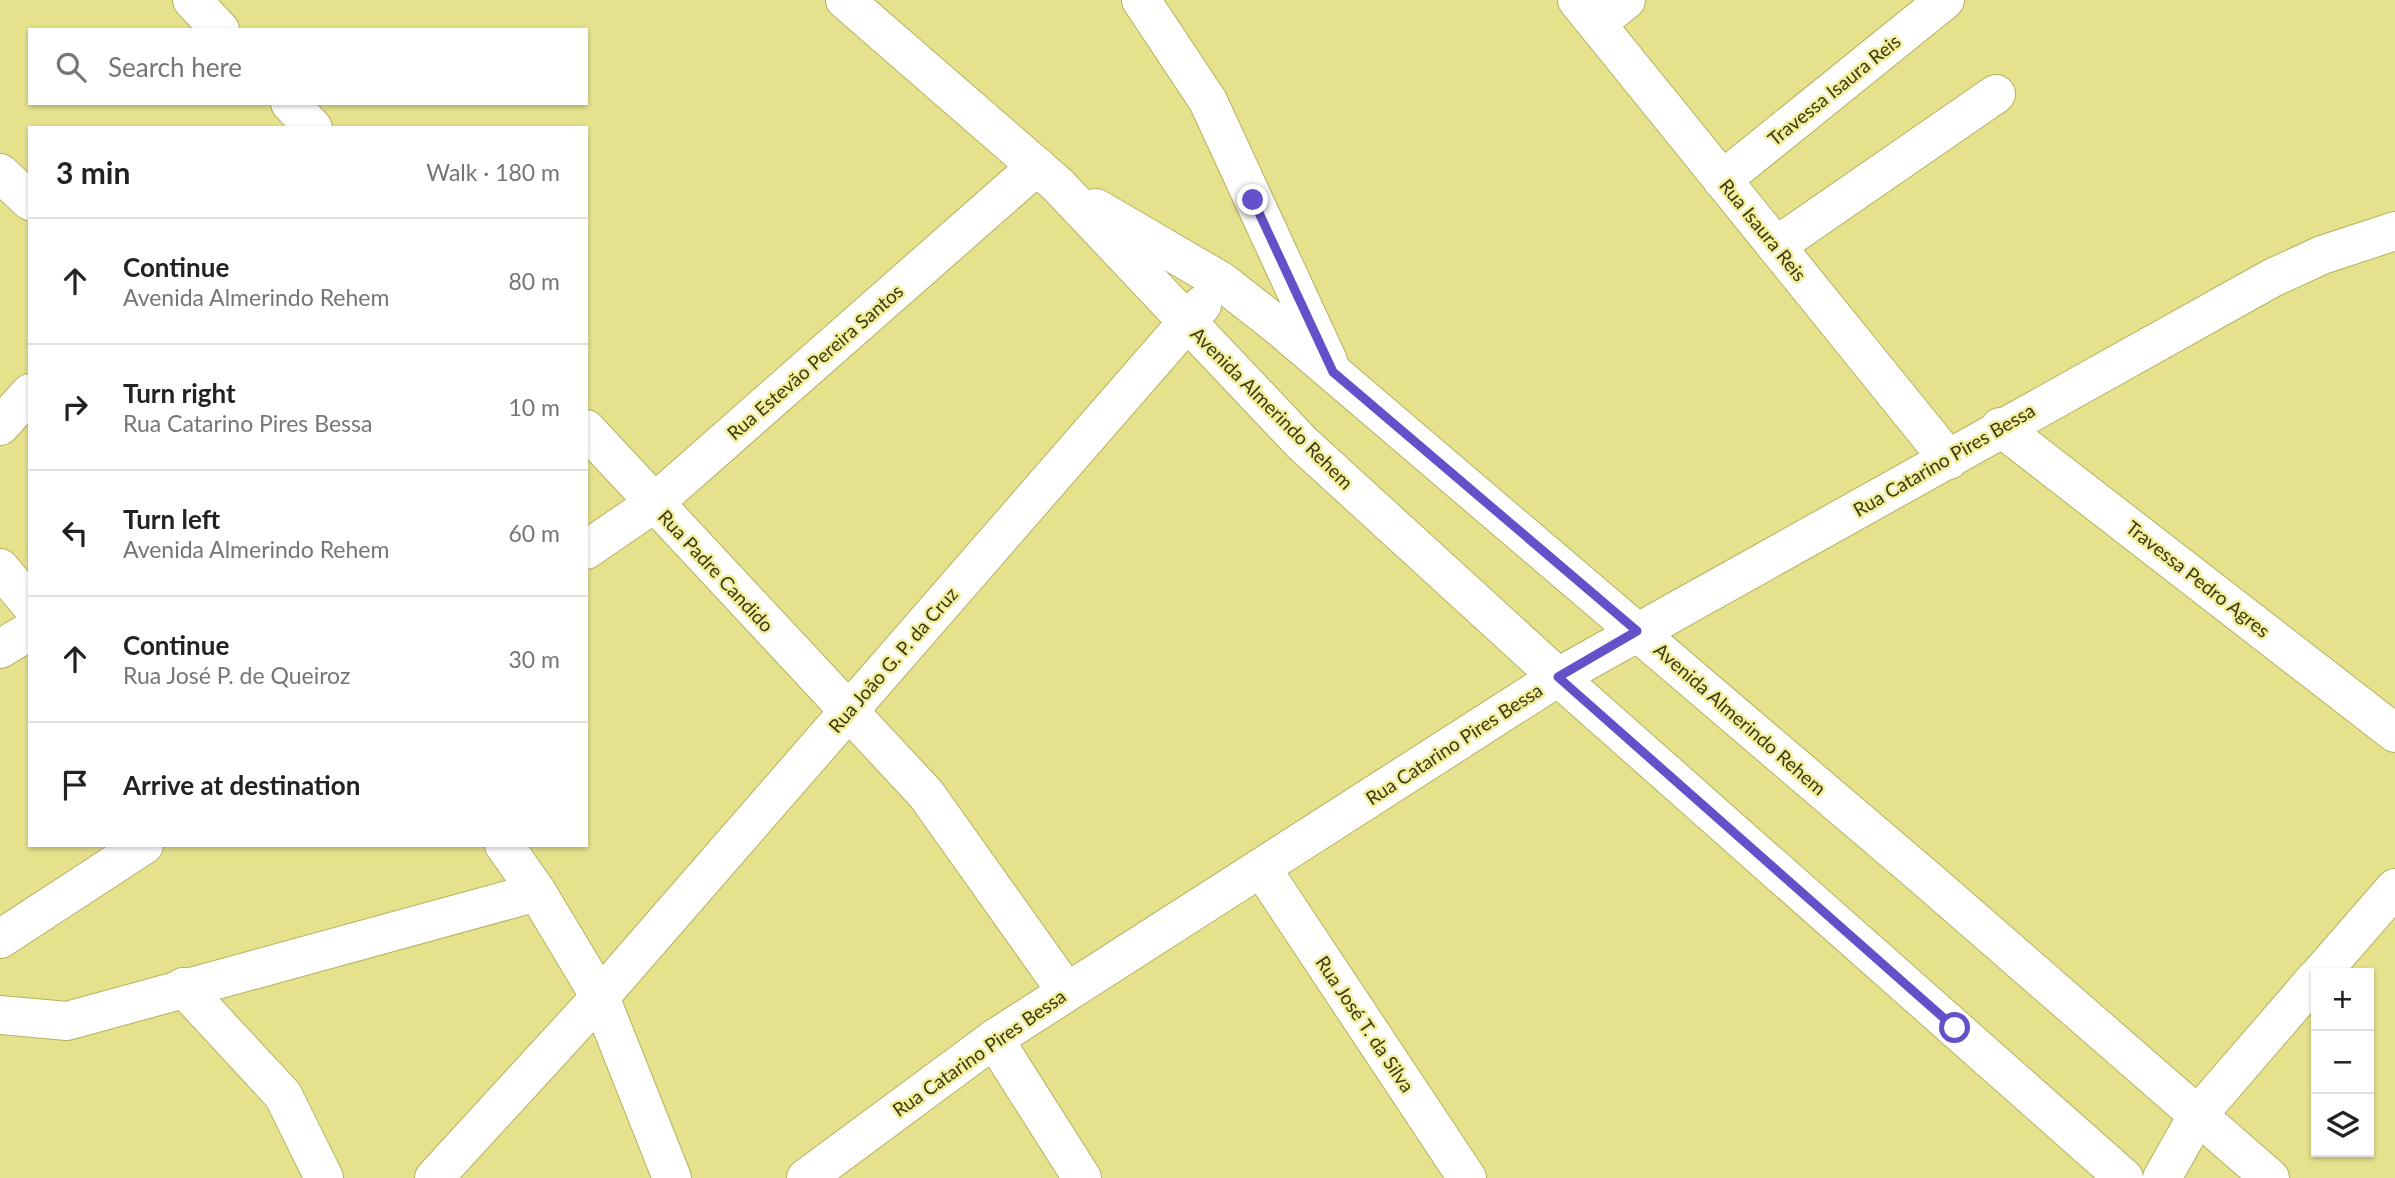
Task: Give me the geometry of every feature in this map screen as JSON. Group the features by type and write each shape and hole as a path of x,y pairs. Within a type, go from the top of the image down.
{"street":[{"path":"192,0 218,28"},
{"name":"Avenida Almerindo Rehem","path":"845,0 1048,176 1302,443 1558,677 2123,1178"},
{"path":"1141,0 1204,94 1333,372"},
{"path":"1587,12 1626,0"},
{"name":"Travessa Isaura Reis","path":"1722,180 1945,0"},
{"name":"Rua Isaura Reis","path":"1587,12 1949,460"},
{"path":"1776,246 1996,94"},
{"path":"0,173 28,199"},
{"name":"Avenida Almerindo Rehem","path":"1048,176 1221,281 1333,372 2270,1178"},
{"name":"Rua Estevão Pereira Santos","path":"588,549 653,504 1048,176"},
{"name":"Rua Catarino Pires Bessa","path":"806,1178 994,1039 1066,991 1262,869 1558,677 1949,460 2000,427 2272,278 2322,255 2387,241"},
{"name":"Rua João G. P. da Cruz","path":"434,1178 600,997 1187,324 1221,281"},
{"path":"0,426 28,395"},
{"name":"Travessa Pedro Agres","path":"2000,427 2395,733"},
{"name":"Rua Padre Candido","path":"588,431 939,809 1066,991"},
{"path":"0,568 28,602"},
{"path":"0,649 28,632"},
{"path":"0,939 141,847"},
{"path":"505,847 537,892 600,997 672,1178"},
{"name":"Rua José T. da Silva","path":"1262,869 1467,1178"},
{"path":"2325,968 2395,888"},
{"path":"0,1015 66,1021 537,892"},
{"path":"2162,1178 2197,1116 2311,984"},
{"path":"183,987 283,1095 324,1178"},
{"path":"994,1039 1082,1178"}],"route":[{"path":"1253,200 1333,372 1637,631 1558,677 1955,1028"}]}
